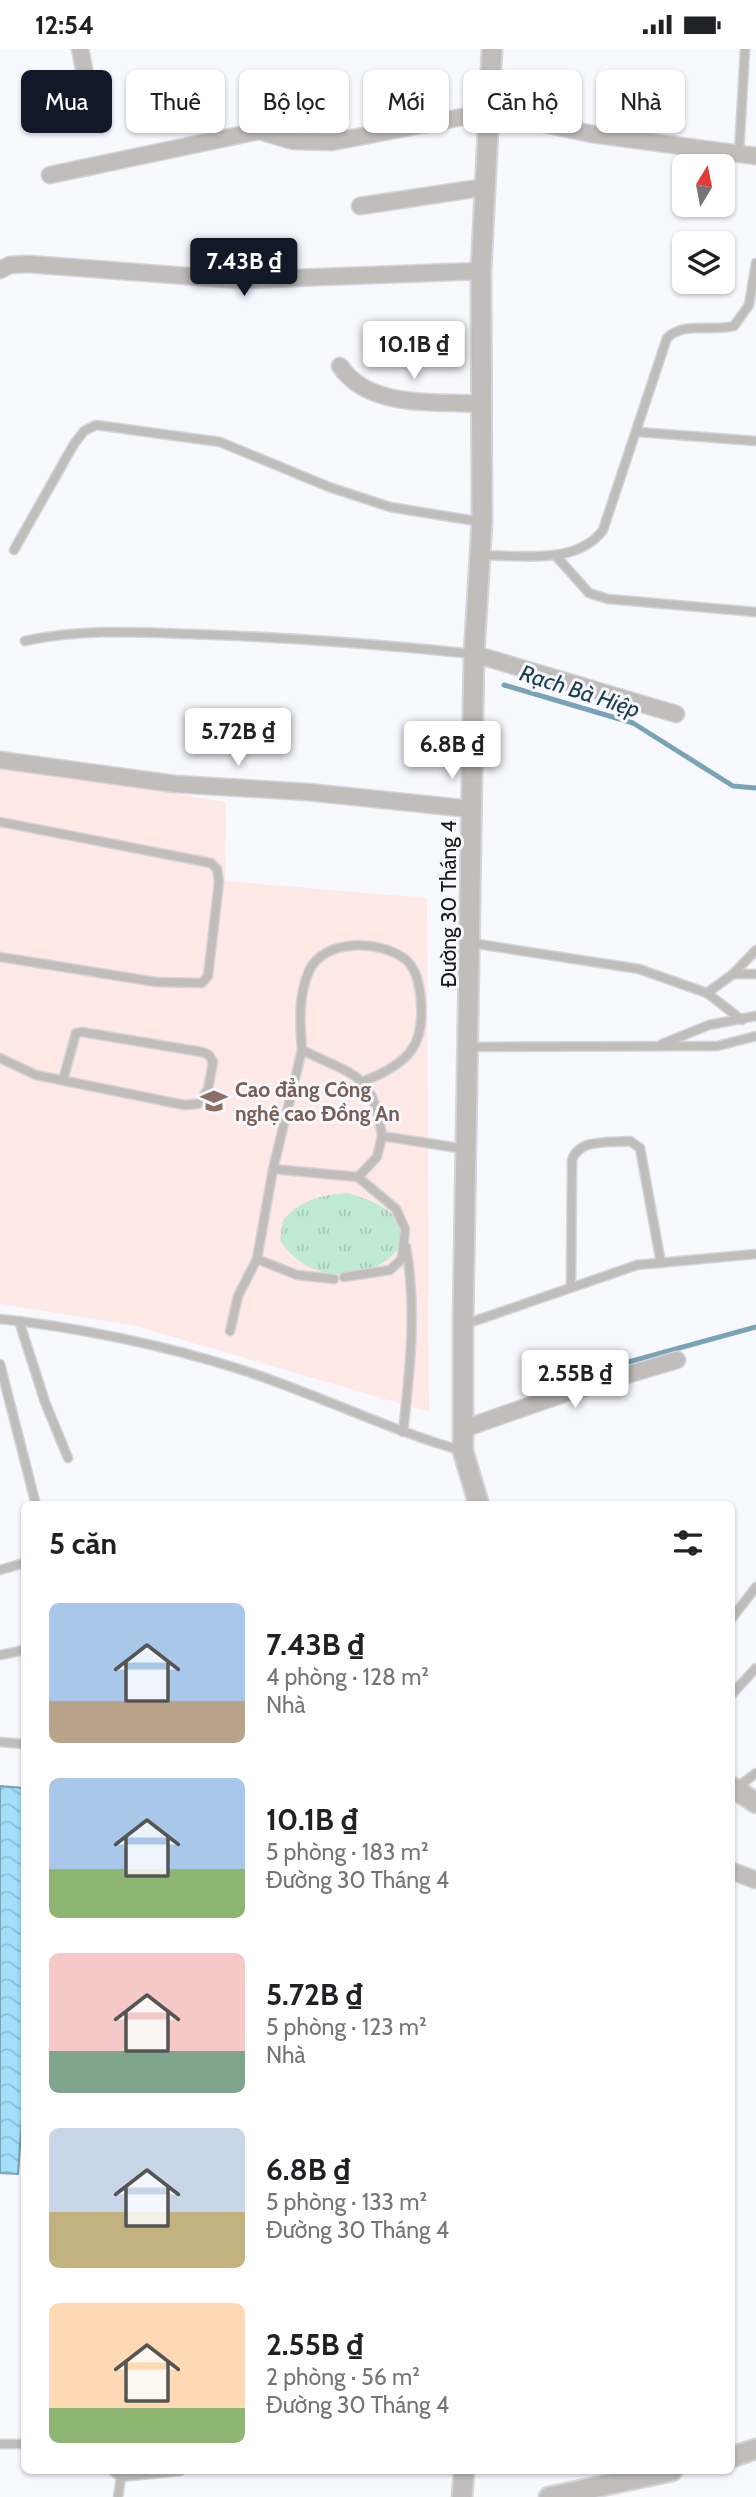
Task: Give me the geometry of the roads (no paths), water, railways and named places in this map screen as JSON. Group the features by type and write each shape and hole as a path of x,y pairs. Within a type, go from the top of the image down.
{"street":[{"path":"80,49 84,70"},
{"name":"Đường 30 Tháng 4","path":"491,70 492,49"},
{"path":"50,175 259,131 293,141 332,142 463,117"},
{"path":"582,132 756,156"},
{"name":"Đường 30 Tháng 4","path":"478,1501 463,1451 463,1325 474,654 482,522 481,271 487,133"},
{"path":"360,206 486,187"},
{"path":"0,270 10,265 28,264 240,279 481,271"},
{"path":"340,366 348,378 370,393 481,404"},
{"path":"474,654 676,714"},
{"path":"0,760 175,784 308,792 471,809"},
{"path":"463,1430 563,1394 677,1360"},
{"path":"735,1789 756,1803"},
{"path":"735,1872 756,1880"},
{"path":"735,2456 756,2449"},
{"path":"549,2497 658,2474"}],"lane":[{"path":"739,153 745,49"},
{"path":"480,555 555,555 583,549 603,530 638,432 667,338 682,329 734,326 749,305 756,263"},
{"path":"14,550 74,444 84,431 96,425 220,442 329,487 390,507 482,522"},
{"path":"638,432 756,441"},
{"path":"555,555 589,593 608,599 756,612"},
{"path":"25,641 62,632 196,634 287,637 474,654"},
{"path":"0,822 211,863 217,869 219,882 208,976 202,983 156,982 0,957"},
{"path":"471,943 639,969 707,993 742,1020"},
{"path":"230,1331 238,1296 257,1259 273,1169 302,1050 301,1002 309,969 329,952 356,945 382,947 406,959 418,977 421,1029 410,1053 393,1070 365,1081"},
{"path":"707,993 733,974 756,950"},
{"path":"733,974 756,974"},
{"path":"656,1046 709,1025 756,1016"},
{"path":"0,1058 36,1075 184,1105 198,1104 208,1089 213,1062 209,1055 202,1052 82,1032 76,1033 72,1040 63,1080"},
{"path":"469,1047 717,1046 756,1036"},
{"path":"302,1050 365,1081 378,1108 382,1136 377,1157 358,1177"},
{"path":"382,1136 465,1149"},
{"path":"571,1287 572,1160 575,1151 583,1145 630,1141 640,1148 661,1263"},
{"path":"273,1169 358,1177 396,1209 405,1229 413,1285 403,1432"},
{"path":"344,1277 390,1271 402,1259 406,1244"},
{"path":"463,1325 637,1265 756,1254"},
{"path":"257,1259 298,1275 334,1279"},
{"path":"0,1319 156,1347 236,1368 403,1432 463,1451"},
{"path":"19,1321 45,1402 68,1458"},
{"path":"0,1364 35,1501"},
{"path":"0,1570 21,1564"},
{"path":"735,1614 756,1587"},
{"path":"0,1655 21,1651"},
{"path":"735,1691 756,1668"},
{"path":"0,1742 21,1744"},
{"path":"735,1787 756,1773"},
{"path":"0,2444 21,2444"},
{"path":"117,2474 121,2477 150,2474"},
{"path":"118,2497 121,2477"}],"water":[{"path":"0,1786 21,1788 21,2132 18,2174 0,2173"}],"waterway":[{"name":"Rạch Bà Hiệp","path":"504,685 633,723 733,786 756,788"},
{"path":"552,1383 756,1327"}],"place":[{"name":"Cao đẳng Công nghệ cao Đồng An","path":"214,1101"}]}
